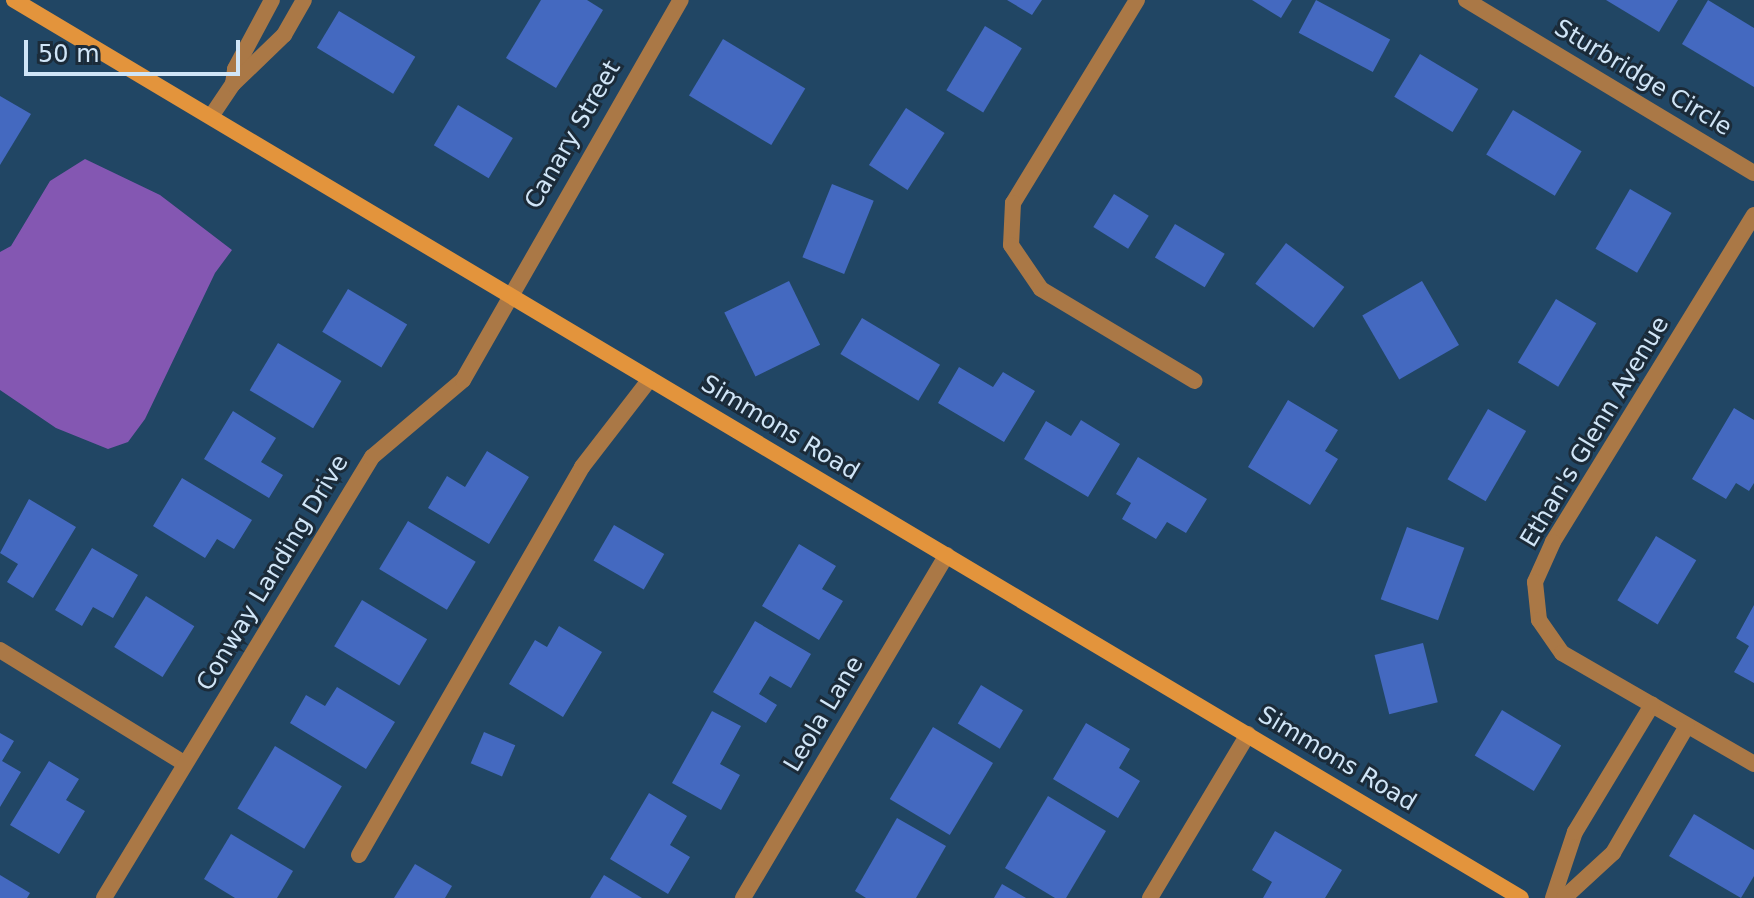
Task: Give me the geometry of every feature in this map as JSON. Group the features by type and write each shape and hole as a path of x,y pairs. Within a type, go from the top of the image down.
{"street":[{"name":"Simmons Road","path":"14,0 212,115 508,296 1521,898"},
{"path":"233,84 235,69 272,0"},
{"path":"212,115 233,84 284,35 304,0"},
{"name":"Canary Street","path":"508,296 681,0"},
{"path":"1137,0 1013,203 1011,245 1041,289 1195,381"},
{"name":"Sturbridge Circle","path":"1466,0 1754,173"},
{"name":"Ethan's Glenn Avenue","path":"1754,215 1553,542 1535,582 1539,620 1562,653 1754,764"},
{"name":"Conway Landing Drive","path":"104,898 372,457 463,380 508,296"},
{"path":"359,855 582,467 650,379"},
{"name":"Leola Lane","path":"743,898 947,555"},
{"path":"0,650 184,763"},
{"path":"1553,898 1575,832 1652,705"},
{"path":"1564,898 1613,853 1687,726"},
{"path":"1150,898 1248,734"}],"shaded area":[{"path":"85,159 160,195 232,250 215,273 145,419 128,442 108,449 56,428 0,390 0,252 11,246 50,181"}],"building":[{"path":"541,0 587,0 603,10 556,88 506,58"},
{"path":"1007,0 1042,0 1032,15"},
{"path":"1252,0 1292,0 1281,18"},
{"path":"1316,0 1390,39 1373,72 1299,33"},
{"path":"1606,0 1678,0 1659,32"},
{"path":"1708,0 1754,28 1754,87 1682,44"},
{"path":"339,11 415,57 393,94 317,48"},
{"path":"985,26 1022,48 983,112 946,90"},
{"path":"723,39 805,88 771,145 689,96"},
{"path":"1420,54 1478,89 1453,132 1394,97"},
{"path":"0,96 31,114 0,165"},
{"path":"458,105 513,138 489,178 434,145"},
{"path":"906,108 945,133 908,190 869,165"},
{"path":"1513,110 1582,151 1555,196 1486,155"},
{"path":"832,184 874,201 844,274 802,257"},
{"path":"1630,189 1672,213 1637,273 1596,249"},
{"path":"1114,194 1149,216 1128,249 1093,227"},
{"path":"1175,224 1225,254 1205,287 1155,257"},
{"path":"1286,243 1344,287 1314,328 1255,284"},
{"path":"789,281 820,345 755,376 724,313"},
{"path":"1422,281 1459,345 1399,380 1362,316"},
{"path":"348,289 407,325 381,367 322,332"},
{"path":"1556,299 1596,323 1558,387 1518,362"},
{"path":"862,318 940,365 918,401 840,354"},
{"path":"278,343 341,381 313,428 250,390"},
{"path":"959,367 993,387 1003,372 1035,391 1004,442 938,403"},
{"path":"1288,400 1338,430 1325,451 1338,459 1310,505 1248,467"},
{"path":"1734,408 1754,420 1754,483 1749,491 1736,483 1726,499 1692,479"},
{"path":"1488,409 1526,431 1486,501 1448,479"},
{"path":"233,411 276,438 261,462 283,475 269,498 204,459"},
{"path":"1081,420 1120,444 1088,497 1024,459 1046,421 1071,436"},
{"path":"487,451 529,477 489,544 428,508 447,476 465,487"},
{"path":"1138,457 1207,499 1186,533 1167,522 1156,539 1122,519 1131,503 1116,494"},
{"path":"182,478 252,520 234,549 217,539 205,558 153,526"},
{"path":"29,499 76,527 33,598 7,582 18,564 0,553"},
{"path":"408,521 476,562 447,610 379,569"},
{"path":"614,525 664,554 644,590 594,561"},
{"path":"1407,527 1464,548 1438,620 1381,599"},
{"path":"1656,536 1696,560 1658,624 1617,600"},
{"path":"799,544 836,566 822,589 843,601 819,640 762,606"},
{"path":"92,548 138,575 113,618 93,607 82,626 55,610"},
{"path":"146,596 194,626 163,677 114,647"},
{"path":"362,600 427,639 399,685 334,646"},
{"path":"1754,605 1754,683 1734,672 1749,646 1736,638"},
{"path":"755,621 811,654 791,688 770,676 759,694 777,705 766,723 713,692"},
{"path":"559,626 602,652 563,717 509,684 535,640 547,647"},
{"path":"1423,643 1438,702 1389,714 1374,655"},
{"path":"981,685 1023,710 1000,749 958,724"},
{"path":"337,687 395,722 366,769 290,723 306,695 325,706"},
{"path":"1502,710 1561,746 1534,791 1475,755"},
{"path":"712,711 741,726 720,764 740,775 721,810 672,783"},
{"path":"1086,723 1130,749 1119,768 1140,781 1118,818 1053,779"},
{"path":"933,727 993,763 950,835 890,799"},
{"path":"484,732 515,745 502,777 471,763"},
{"path":"0,733 14,741 2,761 21,772 0,807"},
{"path":"275,746 342,786 304,849 237,809"},
{"path":"49,761 79,779 66,800 85,811 59,854 10,825"},
{"path":"649,793 687,816 670,845 690,857 668,894 610,859"},
{"path":"1048,796 1106,831 1066,898 1055,898 1005,868"},
{"path":"1694,814 1754,850 1754,876 1741,898 1669,856"},
{"path":"897,818 946,846 916,898 866,898 855,891"},
{"path":"1275,831 1342,870 1325,898 1263,898 1272,882 1252,870"},
{"path":"231,834 293,871 277,898 235,898 204,879"},
{"path":"415,864 452,886 445,898 394,898"},
{"path":"0,875 30,893 27,898 0,898"},
{"path":"604,875 642,898 590,898"},
{"path":"1002,884 1026,898 994,898"}]}
